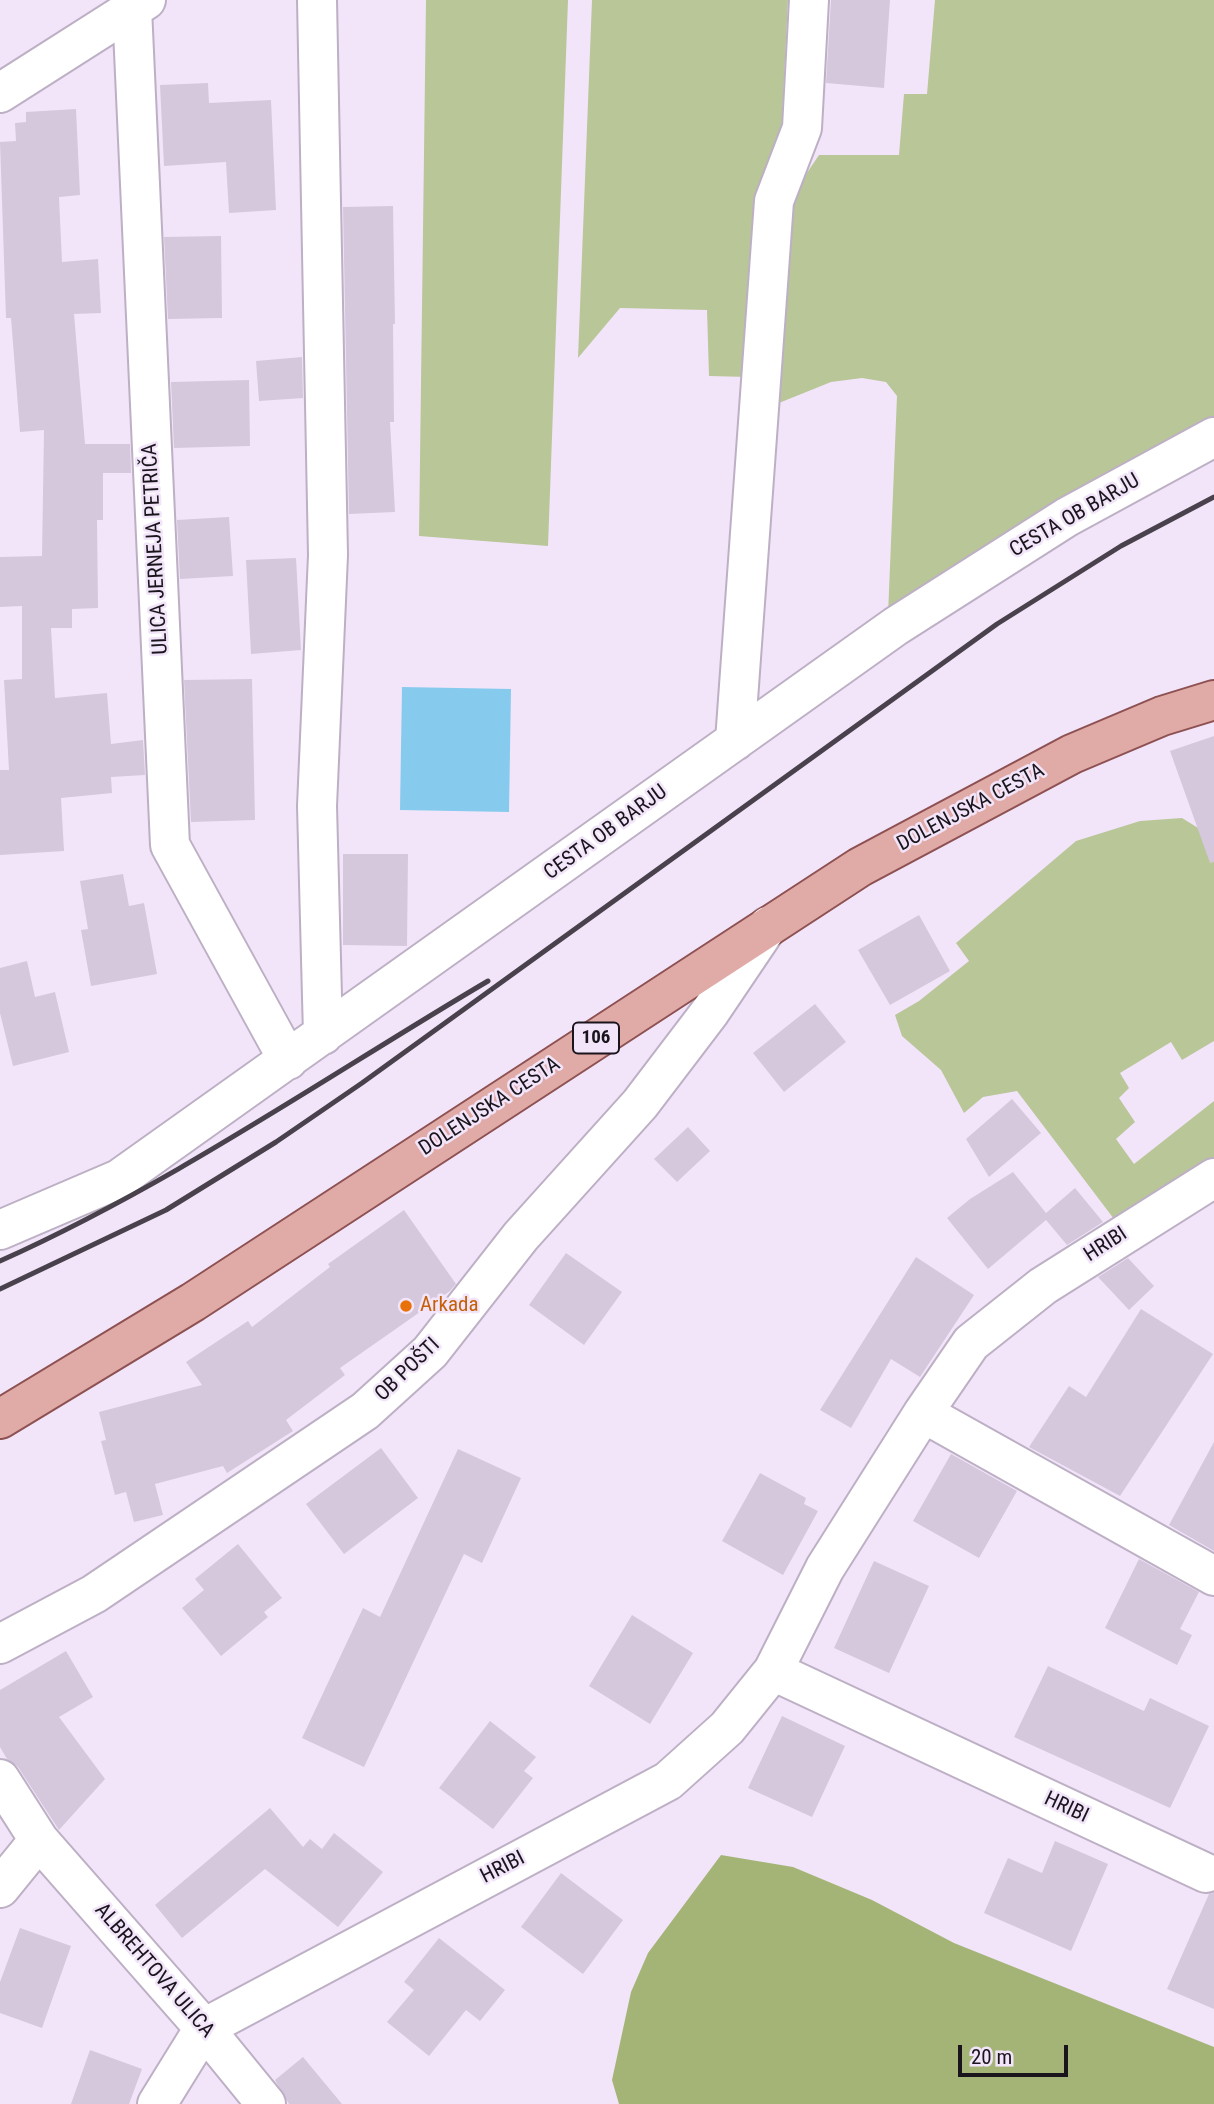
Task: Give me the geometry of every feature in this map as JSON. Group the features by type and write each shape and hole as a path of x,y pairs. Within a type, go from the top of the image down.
{"main road":[{"name":"DOLENJSKA CESTA","path":"0,1419 194,1302 860,867 1072,754 1161,716 1214,700"}],"street":[{"path":"317,0 328,555 317,806 323,1035"},
{"path":"735,741 774,201 802,128 809,0"},
{"path":"0,93 139,4"},
{"name":"ULICA JERNEJA PETRIČA","path":"139,4 170,845 288,1060"},
{"name":"CESTA OB BARJU","path":"0,1230 119,1179 896,626 1067,517 1214,437"},
{"name":"OB POŠTI","path":"0,1644 94,1594 354,1419 430,1352 521,1236 640,1104 710,1012 770,924"},
{"name":"HRIBI","path":"204,2028 668,1781 727,1728 773,1671 825,1568 923,1413 971,1343 1043,1286 1214,1178"},
{"path":"923,1413 1214,1576"},
{"name":"HRIBI","path":"773,1671 1206,1873"},
{"name":"ALBREHTOVA ULICA","path":"0,1779 39,1840 204,2028 266,2104"},
{"path":"0,1888 39,1840"},
{"path":"157,2104 204,2028"}],"green space":[{"path":"426,0 568,0 548,546 419,536"},
{"path":"592,0 788,0 780,161 749,377 709,376 707,310 620,308 578,358"},
{"path":"935,0 1214,0 1214,422 888,615 897,396 886,382 862,378 831,382 774,405 788,201 819,155 899,155 904,94 927,94"},
{"path":"1182,818 1203,831 1214,846 1214,1041 1182,1060 1171,1042 1120,1073 1129,1088 1119,1098 1135,1122 1116,1139 1134,1164 1214,1101 1214,1161 1114,1219 1017,1091 983,1097 964,1113 941,1070 902,1036 895,1015 919,1001 969,961 956,943 1076,841 1140,821"},
{"path":"721,1855 793,1867 872,1900 954,1943 1214,2047 1214,2104 619,2104 612,2080 631,1992 648,1953"}],"water":[{"path":"402,687 511,689 509,812 400,810"}],"building":[{"path":"831,0 890,0 884,88 826,83"},
{"path":"208,83 209,103 271,100 276,210 229,213 226,162 164,166 160,85"},
{"path":"76,109 80,195 59,197 62,262 98,259 101,313 74,314 85,444 130,444 131,473 103,473 103,520 97,520 98,608 72,609 72,628 51,628 55,698 107,693 111,744 143,740 145,775 111,777 112,793 61,798 64,851 0,855 0,770 9,770 4,680 22,679 22,606 0,607 0,557 42,556 44,430 20,432 11,318 6,318 0,142 16,141 15,123 26,122 26,112"},
{"path":"393,206 394,422 390,422 395,512 349,514 343,207"},
{"path":"221,236 222,318 168,319 164,237"},
{"path":"302,357 303,398 259,401 256,361"},
{"path":"249,380 250,446 174,448 171,382"},
{"path":"229,517 233,576 180,579 177,520"},
{"path":"296,558 301,650 251,654 246,560"},
{"path":"252,679 255,820 191,822 184,680"},
{"path":"1214,736 1214,862 1210,863 1170,751"},
{"path":"343,854 408,854 407,946 343,945"},
{"path":"123,874 129,906 144,903 157,974 91,986 81,930 88,929 80,881"},
{"path":"919,915 950,971 890,1005 858,950"},
{"path":"27,961 35,997 55,992 69,1052 13,1066 0,1013 0,968"},
{"path":"815,1004 846,1042 784,1092 753,1053"},
{"path":"1012,1099 1041,1133 989,1177 966,1139"},
{"path":"688,1127 710,1151 677,1182 654,1159"},
{"path":"1013,1172 1046,1213 1075,1188 1103,1222 1067,1245 1046,1220 988,1269 947,1218 970,1199"},
{"path":"404,1210 456,1284 450,1291 340,1368 345,1375 286,1420 293,1431 227,1473 223,1466 155,1484 163,1515 134,1522 126,1492 115,1495 101,1441 106,1440 99,1412 202,1385 186,1362 248,1321 252,1327 330,1267 328,1264"},
{"path":"566,1253 622,1292 584,1345 529,1305"},
{"path":"916,1257 974,1295 920,1377 891,1359 851,1428 820,1410"},
{"path":"1128,1258 1154,1286 1129,1310 1098,1277"},
{"path":"1141,1309 1213,1354 1120,1496 1029,1447 1069,1386 1086,1397"},
{"path":"1214,1442 1214,1551 1169,1525"},
{"path":"381,1448 418,1498 344,1554 306,1504"},
{"path":"458,1449 521,1478 482,1563 464,1554 364,1767 302,1738 363,1608 380,1617"},
{"path":"951,1454 1017,1491 979,1558 913,1521"},
{"path":"760,1473 806,1498 804,1504 818,1511 783,1575 722,1541"},
{"path":"238,1544 282,1598 264,1612 268,1617 221,1656 182,1608 204,1590 195,1579"},
{"path":"1139,1559 1199,1592 1180,1629 1192,1635 1177,1665 1105,1628"},
{"path":"874,1561 929,1586 889,1673 834,1648"},
{"path":"632,1615 693,1653 650,1724 589,1686"},
{"path":"66,1651 93,1697 59,1717 105,1779 59,1830 18,1767 7,1759 0,1747 0,1690"},
{"path":"1048,1666 1144,1711 1150,1698 1209,1726 1170,1808 1014,1737"},
{"path":"782,1716 845,1746 812,1817 748,1788"},
{"path":"490,1721 536,1757 524,1771 533,1778 493,1829 439,1788"},
{"path":"270,1808 303,1847 310,1839 322,1849 334,1833 383,1872 338,1927 265,1869 182,1938 155,1905"},
{"path":"1055,1841 1108,1864 1071,1951 984,1913 1008,1858 1042,1873"},
{"path":"561,1873 623,1920 583,1974 521,1927"},
{"path":"1214,1893 1214,2009 1167,1989 1209,1894"},
{"path":"20,1928 71,1946 42,2028 0,2013 0,1982"},
{"path":"439,1938 505,1990 480,2021 466,2010 429,2056 387,2022 414,1990 404,1982"},
{"path":"90,2050 142,2069 129,2104 71,2104"},
{"path":"303,2057 342,2104 289,2104 275,2080"}],"railway":[{"path":"0,1289 166,1210 276,1142 362,1083 997,624 1121,546 1214,497"},
{"path":"0,1261 64,1231 188,1164 488,981"}],"place":[{"name":"Arkada","path":"406,1306"}]}
